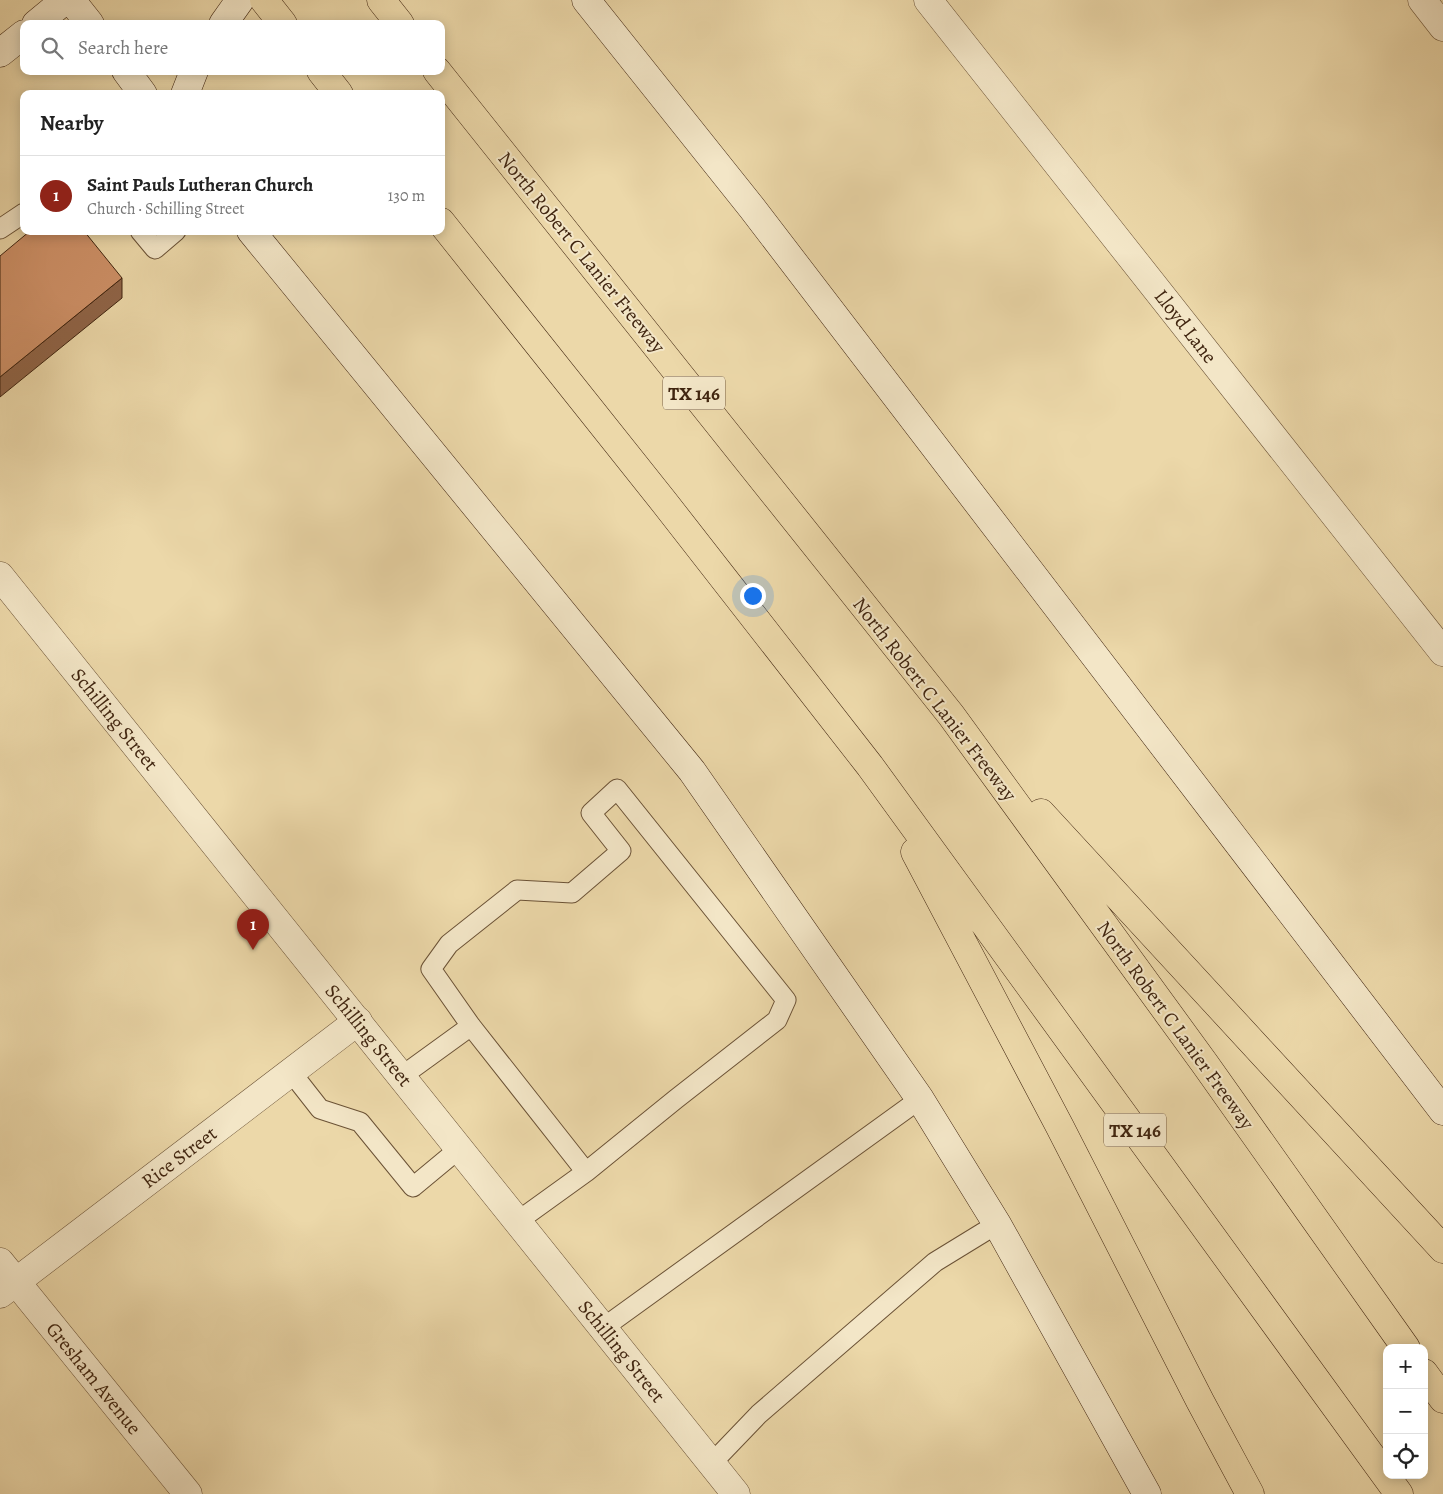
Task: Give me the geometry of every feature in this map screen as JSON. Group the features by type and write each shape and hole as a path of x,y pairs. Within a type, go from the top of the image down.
{"highway":[{"path":"264,0 280,20"},
{"path":"381,0 397,20"},
{"path":"324,75 336,90"},
{"name":"North Robert C Lanier Freeway","path":"440,75 951,715 1205,1064 1403,1344"},
{"name":"TX 146","path":"445,227 664,502 870,766 1399,1494"},
{"path":"951,715 1443,1249"},
{"path":"870,766 1250,1494"},
{"path":"1428,1379 1443,1400"}],"main road":[{"path":"41,20 65,0"},
{"path":"71,0 87,20"},
{"path":"226,20 240,0"},
{"path":"586,0 758,216 1443,1111"},
{"name":"Lloyd Lane","path":"928,0 1443,652"},
{"path":"1422,0 1443,27"},
{"path":"0,53 20,37"},
{"path":"129,75 140,90"},
{"path":"187,90 192,75"},
{"path":"254,235 692,771 920,1099 997,1224 1147,1494"},
{"name":"Schilling Street","path":"0,576 736,1494"},
{"name":"Rice Street","path":"5,1279 291,1072 358,1021"},
{"name":"Gresham Avenue","path":"5,1279 188,1494"}],"lane":[{"path":"0,229 20,216"},
{"path":"143,235 155,249 171,235"},
{"path":"518,1221 586,1172 777,1020 786,1000 617,789 591,813 621,851 572,893 517,890 449,944 431,969 472,1026 586,1172"},
{"path":"402,1076 472,1026"},
{"path":"291,1072 320,1109 360,1122 413,1187 460,1148"},
{"path":"603,1328 920,1099"},
{"path":"712,1464 759,1414 935,1262 997,1224"}],"building":[{"path":"25,235 87,235 122,278 0,377 0,256"}],"place":[{"name":"Saint Pauls Lutheran Church","path":"253,950"}]}
